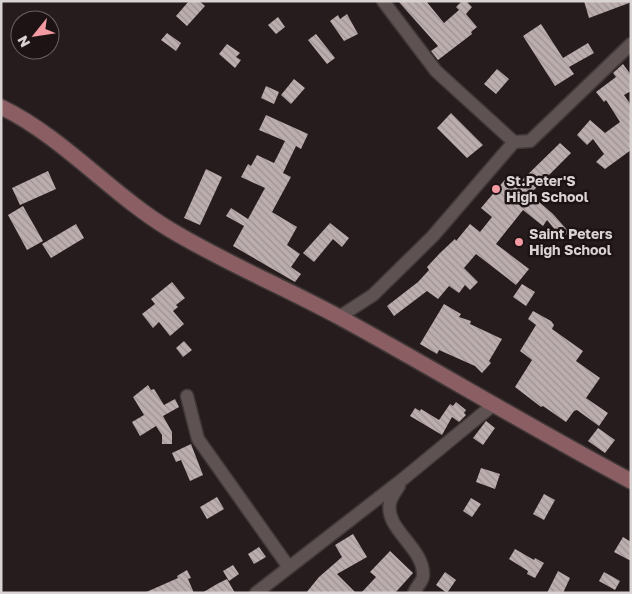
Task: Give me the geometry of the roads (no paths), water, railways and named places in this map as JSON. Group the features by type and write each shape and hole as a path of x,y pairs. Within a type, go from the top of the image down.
{"street":[{"path":"383,1 436,72 514,142"},
{"path":"339,317 373,296 420,249 514,142 530,141 631,44"},
{"path":"1,107 15,114 166,227 203,250 339,317 631,481"},
{"path":"187,396 198,439 288,566"},
{"path":"256,593 288,566 403,479 493,405"},
{"path":"403,479 390,501 390,509 410,546 421,558 423,577 414,593"}],"place":[{"name":"St.Peter'S High School","path":"496,189"},
{"name":"Saint Peters High School","path":"519,242"}]}
